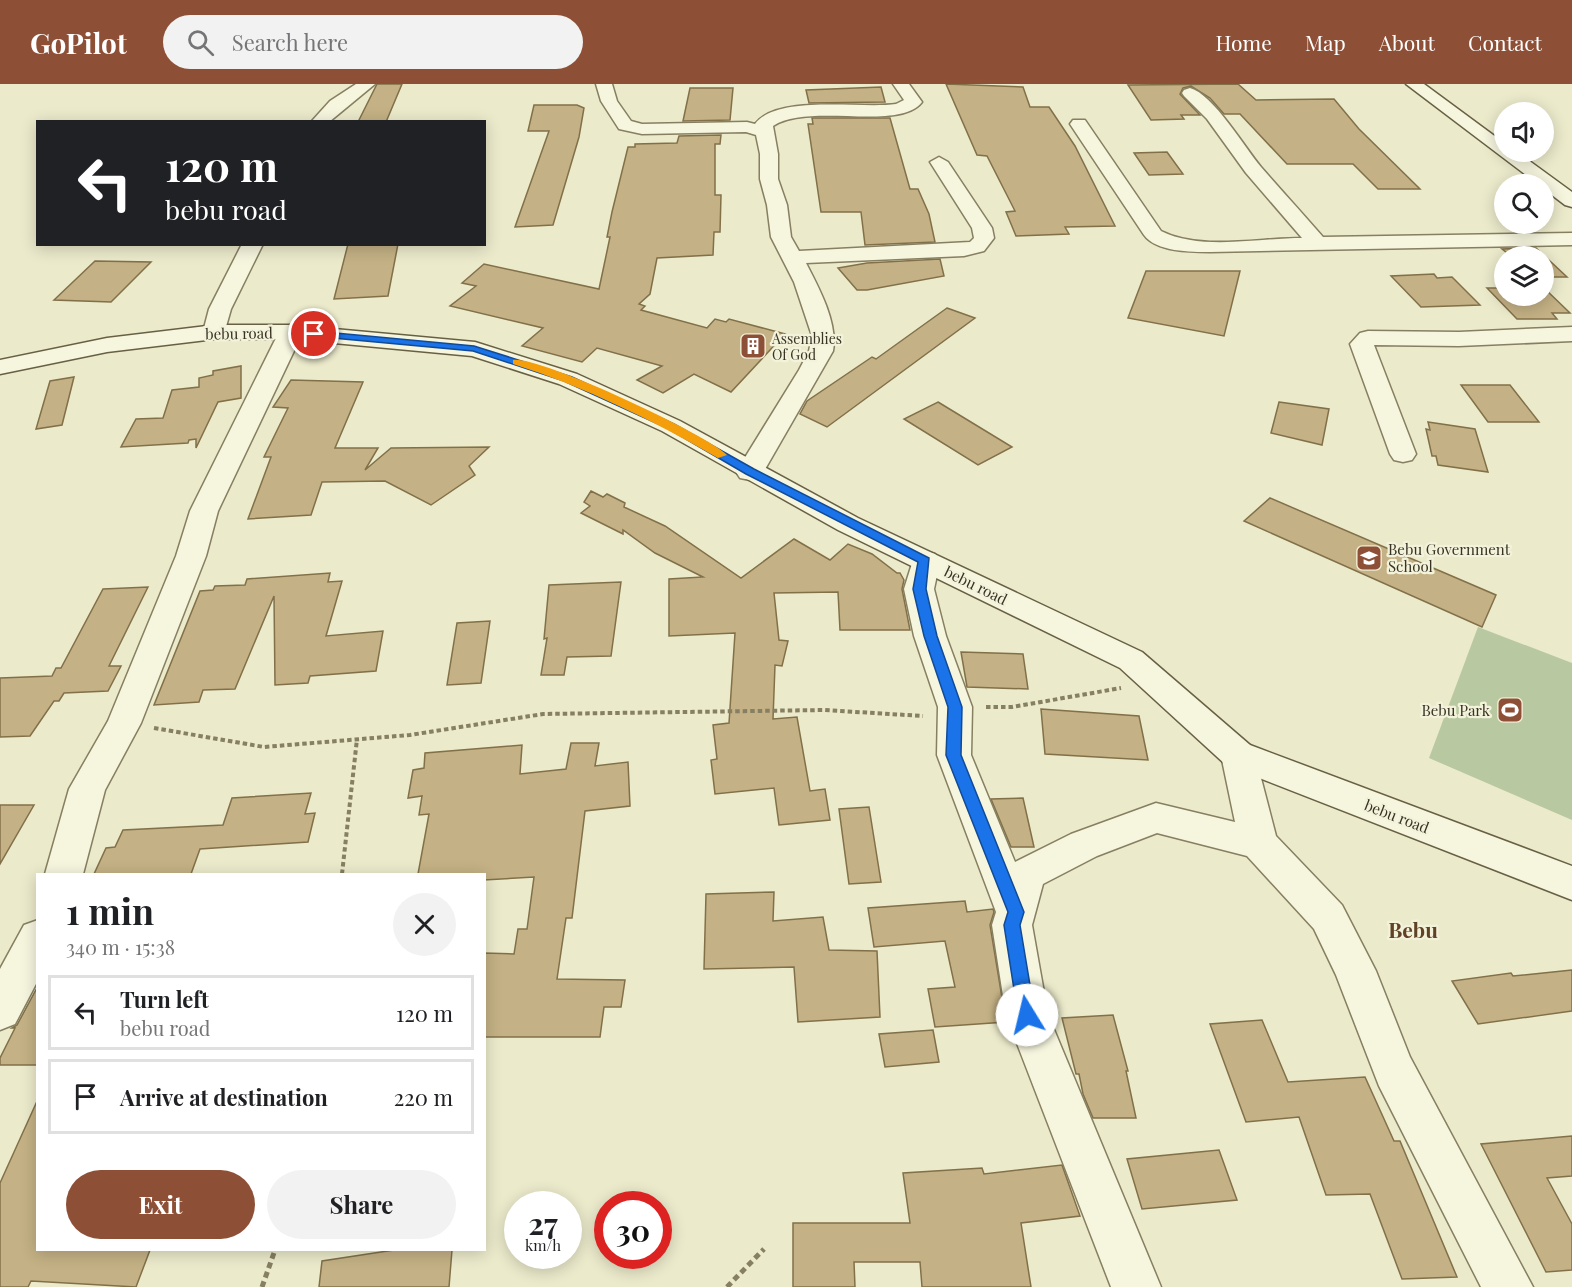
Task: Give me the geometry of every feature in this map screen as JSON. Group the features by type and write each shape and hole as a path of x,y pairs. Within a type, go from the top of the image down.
{"street":[{"path":"321,120 336,105 367,84"},
{"path":"604,84 609,101 625,125 642,129 747,127 764,132"},
{"path":"750,472 811,370 821,351 824,336 805,282 781,237 777,205 769,179 769,154 764,124 780,116 801,112 887,109 910,105 914,102 901,84"},
{"path":"1413,84 1572,201"},
{"path":"1190,93 1213,116 1253,169 1318,244"},
{"path":"1079,124 1154,235 1163,242 1210,245 1572,239"},
{"path":"791,258 964,250 976,247 984,238 982,228 939,162"},
{"path":"215,332 220,309 252,246"},
{"name":"bebu road","path":"0,367 107,345 215,332 291,332 474,349 568,379 671,426 750,472 925,561 1131,660 1238,755 1572,883"},
{"path":"64,873 87,789 124,723 191,556 204,511 291,332"},
{"path":"1403,454 1362,344 1368,338 1459,339 1572,334"},
{"path":"925,561 919,589 930,636 955,707 954,755 1016,912"},
{"path":"1238,755 1259,843 1328,917 1356,970 1394,1071 1508,1287"},
{"path":"1136,1287 1027,1015 1012,925 1027,873 1084,845 1156,818 1259,843"},
{"path":"0,1010 36,942"}],"path":[{"path":"124,723 264,747 410,735 543,714 824,711 925,716 955,707 1012,707 1131,686"},
{"path":"342,873 357,739"},
{"path":"727,1287 764,1250"},
{"path":"262,1287 275,1251"}],"green space":[{"name":"Bebu Park","path":"1478,627 1572,663 1572,820 1429,758"}],"building":[{"path":"377,84 402,84 387,120 359,120"},
{"path":"946,84 1023,87 1030,107 1049,107 1075,146 1115,226 1065,227 1069,234 1016,236 1006,212 1015,211 987,156 977,155"},
{"path":"1238,84 1256,100 1334,99 1359,129 1420,189 1378,189 1353,164 1287,164 1240,114 1224,114 1210,98 1191,86 1183,88 1180,94 1200,115 1181,115 1184,119 1151,120 1128,85"},
{"path":"881,87 885,102 809,103 806,90"},
{"path":"690,88 733,88 730,120 683,121"},
{"path":"534,105 577,105 584,108 579,137 553,225 515,227 549,131 528,131"},
{"path":"812,118 890,118 910,189 918,189 929,214 935,242 865,245 861,212 821,212 808,124 813,124"},
{"path":"721,135 720,144 715,144 715,195 721,195 720,232 714,232 713,255 657,258 650,294 639,304 645,306 641,310 707,328 715,319 726,322 729,319 785,334 731,392 694,374 663,393 637,380 662,366 597,348 582,362 522,346 543,328 450,306 476,286 462,283 484,264 599,289 610,237 607,237 612,212 628,147 635,147 635,144 677,143 679,136"},
{"path":"1167,152 1183,174 1149,175 1134,153"},
{"path":"347,246 398,246 388,296 334,299"},
{"path":"940,259 944,276 867,290 857,290 838,268 867,263"},
{"path":"95,261 151,262 111,302 54,300"},
{"path":"1554,265 1567,277 1554,277"},
{"path":"1146,271 1240,271 1224,336 1128,318"},
{"path":"1434,274 1437,278 1452,277 1480,305 1421,307 1391,276"},
{"path":"1487,288 1494,288 1494,295"},
{"path":"1554,298 1570,313 1552,313 1557,319 1517,319 1504,306 1554,306"},
{"path":"947,308 975,318 827,427 800,414 807,401 872,357 876,359"},
{"path":"241,366 241,398 218,402 196,448 196,439 189,440 188,443 121,447 136,419 163,418 172,390 199,387 199,378 213,375 213,371"},
{"path":"74,377 62,425 36,429 50,381"},
{"path":"291,380 363,382 335,448 378,448 365,470 391,448 489,447 469,466 475,475 431,505 385,481 322,482 311,515 248,519 271,457 264,457 288,408 273,407"},
{"path":"1461,385 1510,385 1539,422 1488,422"},
{"path":"938,402 1012,447 978,465 904,419"},
{"path":"1279,402 1329,409 1322,445 1271,433"},
{"path":"1428,422 1475,429 1488,472 1438,465 1436,456 1432,456 1426,429 1430,430"},
{"path":"591,491 603,497 607,494 625,503 624,507 665,526 741,578 794,539 830,560 848,544 872,554 900,573 904,580 902,589 910,630 840,630 838,592 774,593 779,640 788,641 782,666 775,665 773,719 797,717 810,791 825,789 830,820 779,825 774,788 715,794 711,760 717,759 713,725 729,723 735,633 669,636 669,579 703,577 655,553 623,530 623,534 581,513 590,506 584,502"},
{"name":"Bebu Government School","path":"1270,498 1496,595 1482,627 1244,521"},
{"path":"330,573 328,582 342,581 326,636 383,631 376,671 310,676 308,683 275,685 274,596 235,689 203,690 199,702 154,705 200,591 213,590 215,586 245,585 247,579"},
{"path":"621,582 611,656 567,657 564,675 541,675 547,638 544,639 549,585"},
{"path":"148,587 109,666 121,666 108,691 64,693 59,701 54,701 30,736 0,737 0,678 52,676 56,668 61,668 103,589"},
{"path":"490,621 481,683 447,685 457,623"},
{"path":"961,652 1023,654 1028,689 967,687"},
{"path":"1041,709 1139,716 1148,760 1045,754"},
{"path":"571,743 599,743 595,766 628,762 630,806 585,811 572,918 566,918 557,979 625,980 621,1007 604,1007 600,1037 486,1037 486,953 514,954 518,929 527,929 534,877 486,880 486,873 418,873 429,814 419,815 422,796 408,798 413,770 424,768 425,753 522,745 520,774 566,769"},
{"path":"311,793 305,814 315,813 308,842 200,849 191,873 94,873 106,848 115,847 123,830 223,825 232,798"},
{"path":"1023,798 1034,847 1011,847 991,799"},
{"path":"0,805 34,805 0,864"},
{"path":"869,807 881,882 849,884 839,809"},
{"path":"774,892 773,921 823,917 829,950 877,951 880,1017 798,1022 794,967 704,969 706,894"},
{"path":"965,901 967,912 993,909 990,925 1006,1022 935,1027 928,989 955,987 945,941 874,947 868,908"},
{"path":"1572,970 1572,1011 1478,1024 1452,981 1511,973 1513,976"},
{"path":"36,990 36,1065 0,1065 0,1058 15,1028 12,1028 17,1025"},
{"path":"1113,1015 1128,1071 1126,1071 1136,1118 1093,1118 1083,1094 1079,1074 1076,1074 1062,1018"},
{"path":"1262,1020 1288,1082 1365,1077 1394,1141 1400,1141 1457,1277 1402,1279 1370,1194 1326,1195 1299,1117 1246,1122 1210,1024"},
{"path":"933,1030 939,1062 885,1067 879,1034"},
{"path":"36,1103 36,1251 150,1251 136,1287 31,1281 28,1287 0,1287 0,1183"},
{"path":"1572,1136 1572,1176 1547,1178 1572,1224 1572,1270 1546,1272 1481,1144"},
{"path":"1219,1150 1237,1200 1142,1209 1127,1159"},
{"path":"1062,1165 1080,1216 1021,1223 1031,1287 922,1287 920,1262 854,1262 855,1287 793,1287 793,1223 910,1223 903,1173 982,1168 984,1174"},
{"path":"387,1251 452,1251 449,1287 319,1287 322,1261"}],"slow traffic":[{"path":"516,362 568,379 671,426 722,455"}],"place":[{"name":"Assemblies Of God","path":"753,346"},
{"name":"Bebu Government School","path":"1369,558"},
{"name":"Bebu Park","path":"1510,710"}],"district":[{"name":"Bebu","path":"1413,929"}],"route":[{"path":"314,334 474,349 568,379 671,426 750,472 848,524 925,561 919,589 930,636 955,707 954,755 1016,912 1012,925 1027,1015"}]}
